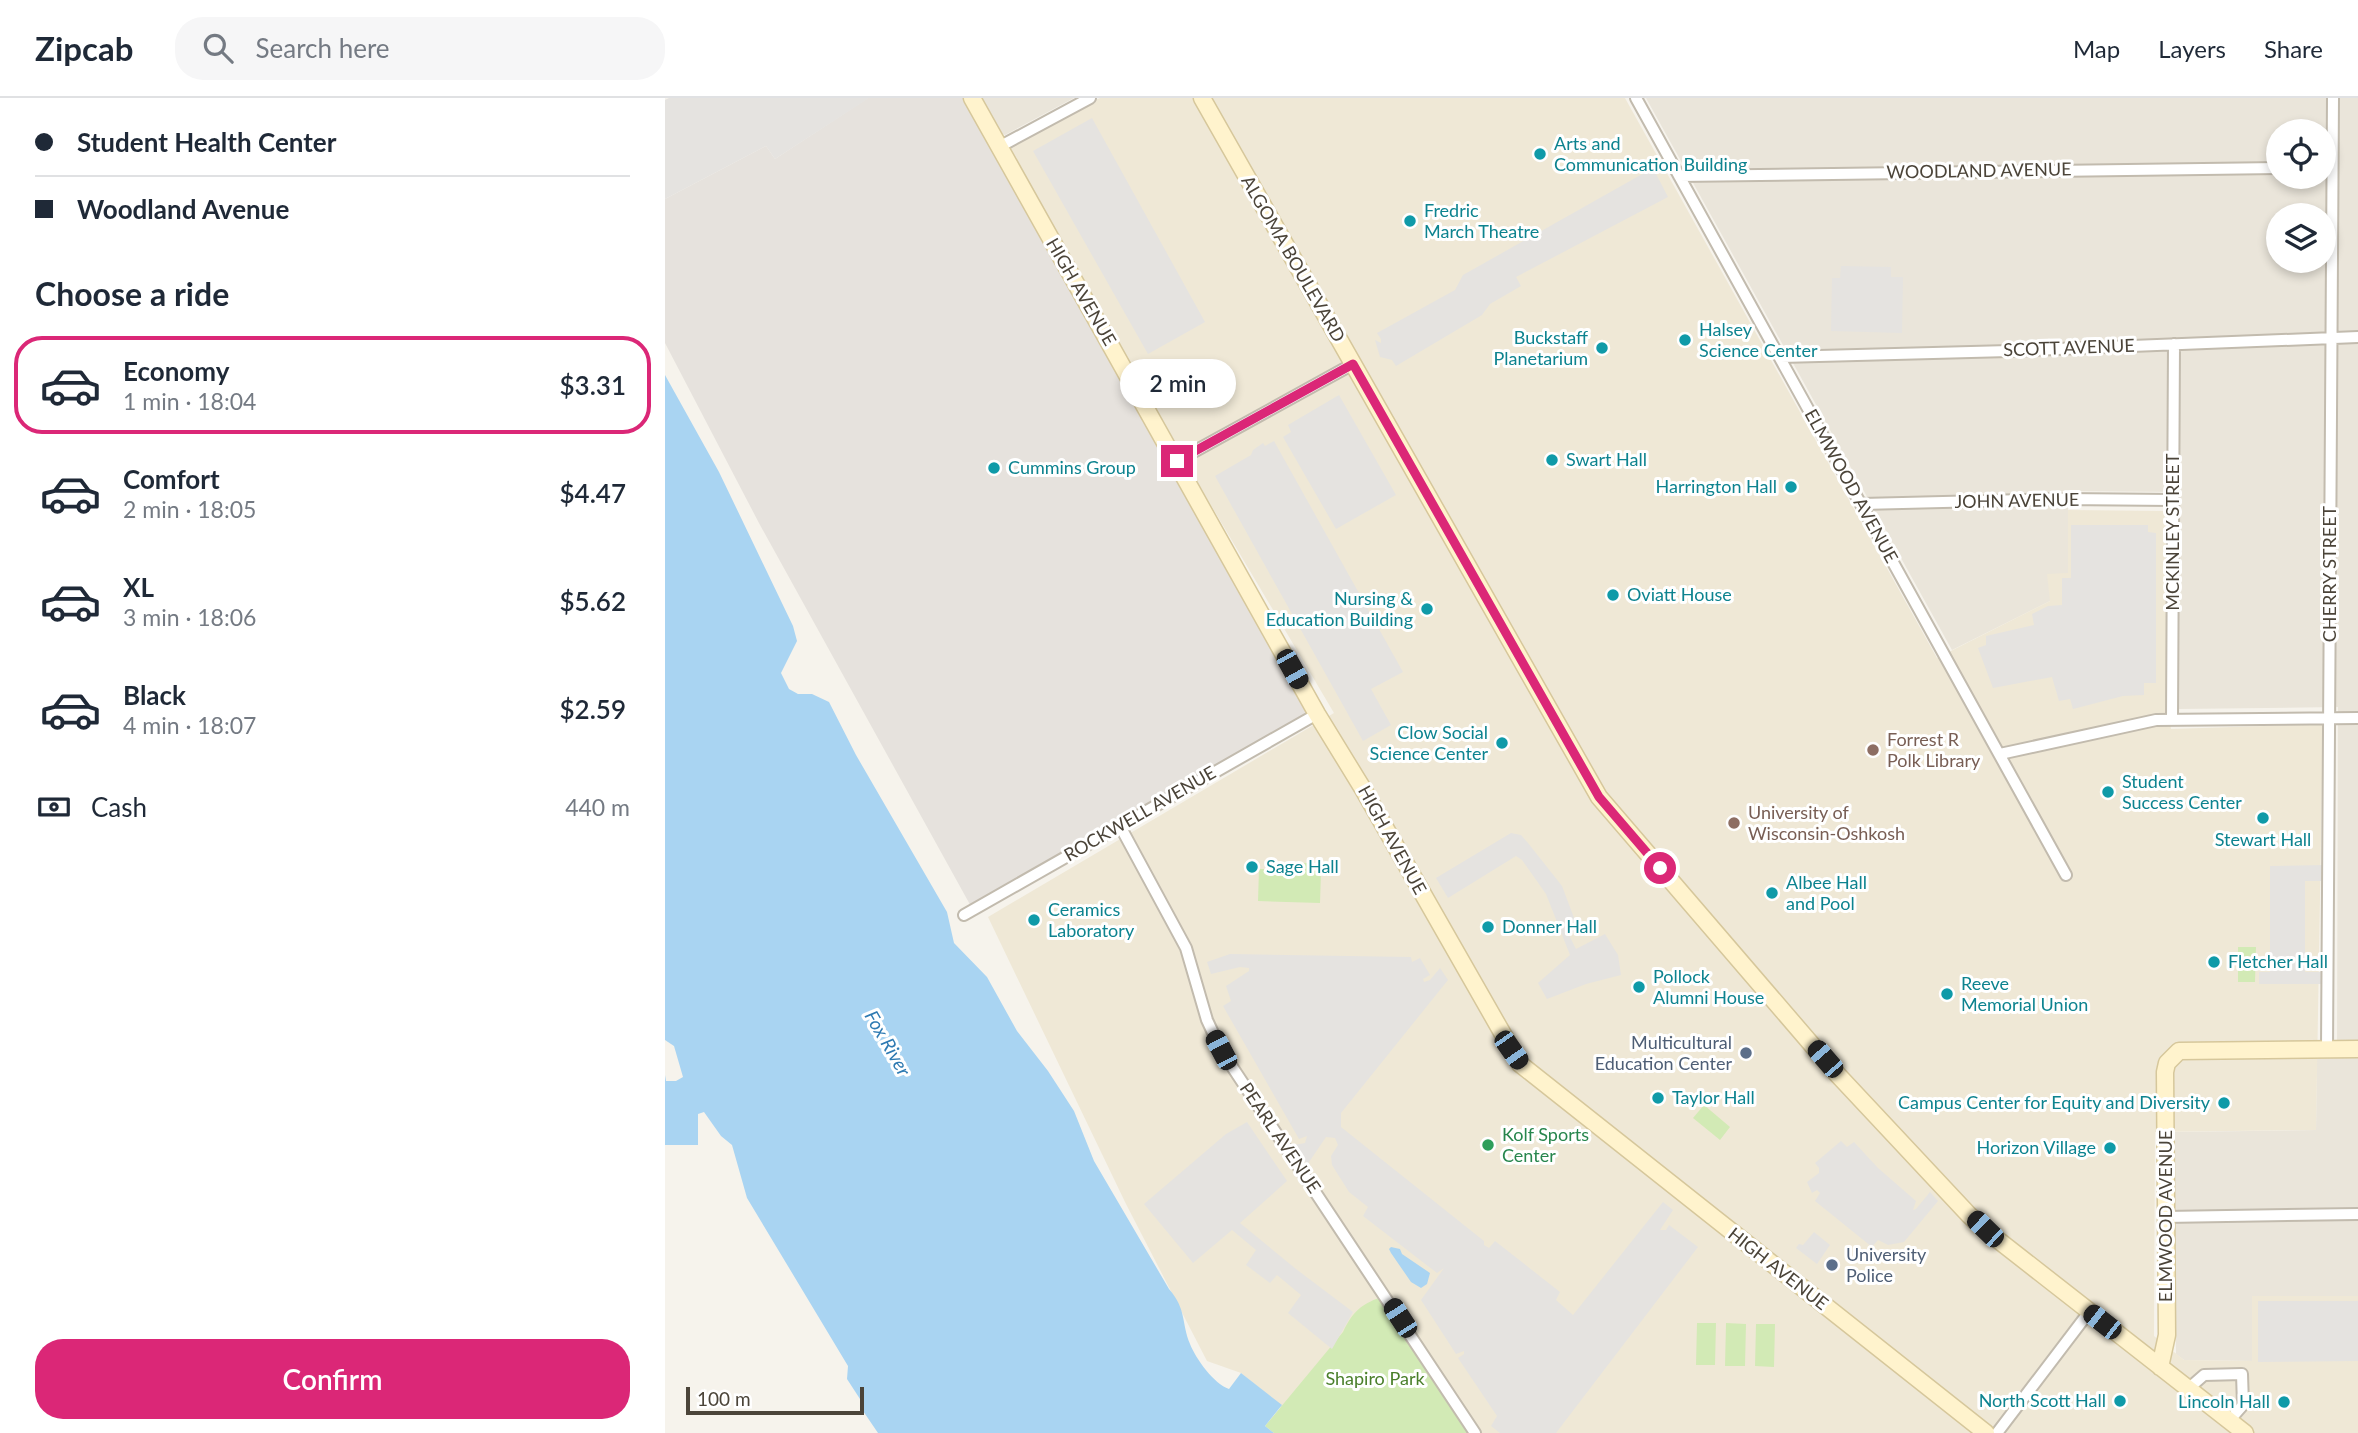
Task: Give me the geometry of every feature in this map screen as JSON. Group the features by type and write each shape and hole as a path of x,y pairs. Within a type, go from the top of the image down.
{"main road":[{"name":"HIGH AVENUE","path":"972,98 1317,714 1363,789 1520,1064 1986,1433"},
{"name":"ALGOMA BOULEVARD","path":"1202,98 1599,797 1837,1073 1969,1214 2089,1312 2245,1433"},
{"path":"2327,1050 2358,1049"},
{"name":"ELMWOOD AVENUE","path":"2160,1367 2167,1335 2167,1063 2179,1051 2327,1050"}],"street":[{"path":"999,147 1090,98"},
{"name":"ELMWOOD AVENUE","path":"1636,98 2066,875"},
{"name":"CHERRY STREET","path":"2331,119 2333,98"},
{"name":"WOODLAND AVENUE","path":"1679,176 2266,168"},
{"name":"CHERRY STREET","path":"2327,1050 2331,337 2328,189"},
{"name":"SCOTT AVENUE","path":"1781,357 2358,337"},
{"name":"MCKINLEY STREET","path":"2172,720 2174,344"},
{"path":"1177,461 1353,364"},
{"name":"JOHN AVENUE","path":"1862,504 2063,499 2173,500"},
{"name":"ROCKWELL AVENUE","path":"964,915 1317,714"},
{"path":"2000,754 2156,720 2358,718"},
{"name":"PEARL AVENUE","path":"1120,826 1186,948 1207,1020 1221,1050 1475,1433"},
{"path":"2165,1217 2358,1214"},
{"path":"1997,1433 2089,1312"},
{"path":"2188,1389 2204,1375 2242,1374 2243,1405 2229,1421"}],"shaded area":[{"path":"868,98 972,98 1317,714 973,910 760,525 665,343 665,199 766,146 775,159"},
{"path":"869,98 775,159 766,146 665,199 665,100"},
{"path":"982,98 1074,98 1005,135"},
{"name":"University of Wisconsin-Oshkosh","path":"1100,98 1625,98 1937,658 2050,601 2047,574 2068,573 2068,510 2167,511 2168,706 2171,729 2323,724 2316,1130 2155,1132 2154,1336 2184,1360 2252,1361 2252,1296 2358,1296 2358,1433 1299,1433 1277,1402 1241,1373 1207,1361 1126,1204 988,917 1334,713 999,147"},
{"path":"1646,98 2358,98 2358,1296 2253,1296 2253,1361 2184,1360 2176,1354 2174,1132 2316,1130 2317,1059 2337,1058 2338,707 2179,709 2179,492 2068,491 2068,574 2050,601 1952,650"},
{"path":"1092,118 1205,322 1148,354 1033,151"},
{"path":"1653,168 1668,197 1516,277 1521,286 1490,304 1482,315 1396,366 1392,360 1380,357 1375,340 1381,343 1381,339 1377,333 1455,290 1463,275"},
{"path":"1841,266 1891,267 1891,277 1903,277 1902,333 1831,331 1832,278 1840,278"},
{"path":"1339,395 1396,495 1336,529 1283,437 1291,432 1288,425"},
{"path":"1274,441 1403,672 1371,689 1391,725 1363,741 1215,476 1251,455 1253,450 1263,443 1265,446"},
{"path":"2071,525 2148,525 2148,532 2156,533 2156,683 2144,683 2144,695 2123,696 2073,709 2070,699 2059,701 2052,677 1993,688 1978,648 1986,645 1986,636 2034,625 2032,614 2048,606 2062,605 2062,578 2071,578"},
{"path":"1511,833 1521,835 1562,886 1579,931 1568,933 1576,949 1605,934 1618,955 1621,975 1586,984 1547,999 1538,983 1570,955 1546,894 1522,860 1516,856 1448,898 1436,878"},
{"path":"2328,865 2328,881 2305,881 2305,972 2327,972 2327,984 2259,984 2259,972 2270,972 2270,866"},
{"path":"1230,954 1411,957 1412,962 1420,958 1430,975 1423,979 1424,982 1430,980 1440,968 1448,980 1341,1113 1341,1127 1484,1241 1484,1245 1489,1248 1495,1241 1560,1292 1556,1300 1573,1315 1663,1202 1673,1210 1660,1230 1666,1230 1669,1225 1698,1247 1556,1433 1500,1433 1491,1426 1497,1416 1458,1358 1464,1351 1456,1354 1421,1300 1444,1268 1437,1273 1363,1216 1368,1207 1349,1192 1332,1165 1331,1156 1338,1145 1335,1138 1326,1137 1307,1165 1294,1145 1305,1143 1307,1136 1299,1139 1223,1006 1231,1001 1226,986 1249,971 1249,968 1240,967 1211,974 1207,962"},
{"path":"1247,1122 1287,1181 1240,1223 1353,1312 1332,1349 1288,1313 1301,1295 1277,1275 1270,1283 1246,1265 1256,1250 1232,1230 1193,1263 1144,1204 1226,1134"},
{"path":"1841,1141 1847,1147 1854,1142 1878,1168 1916,1201 1913,1210 1930,1192 1938,1201 1904,1242 1888,1245 1878,1240 1872,1247 1815,1201 1820,1193 1817,1190 1812,1193 1807,1182 1819,1173 1815,1163"},
{"path":"1814,1232 1830,1245 1817,1264 1796,1248 1799,1244 1803,1245"},
{"path":"2258,1301 2358,1301 2358,1361 2258,1362"}],"green space":[{"path":"1273,862 1307,863 1308,871 1321,871 1320,903 1258,901 1259,869 1273,869"},
{"path":"2238,947 2256,947 2255,982 2238,982"},
{"path":"1704,1105 1730,1127 1720,1140 1693,1118"},
{"name":"Shapiro Park","path":"1385,1296 1475,1433 1274,1433 1265,1426 1343,1332 1355,1313 1364,1305"},
{"path":"1697,1323 1716,1323 1715,1365 1696,1365"},
{"path":"1726,1323 1746,1324 1745,1366 1725,1366"},
{"path":"1756,1324 1775,1324 1774,1367 1755,1366"}],"water":[{"name":"Fox River","path":"665,375 719,472 793,626 797,641 781,673 789,689 798,694 812,694 829,702 856,755 947,912 954,943 987,977 1017,1031 1074,1111 1094,1161 1179,1303 1187,1336 1197,1357 1212,1377 1223,1386 1229,1389 1241,1373 1282,1405 1265,1426 1274,1433 878,1433 861,1408 860,1399 847,1379 848,1366 747,1198 732,1145 721,1136 704,1112 698,1114 698,1145 665,1145 665,1075 666,1081 676,1081 683,1077 674,1046 665,1040"},
{"path":"1391,1247 1400,1249 1402,1254 1430,1273 1427,1284 1421,1288 1411,1282 1391,1253"}],"place":[{"name":"Arts and Communication Building","path":"1540,154"},
{"name":"Fredric March Theatre","path":"1410,221"},
{"name":"Halsey Science Center","path":"1685,340"},
{"name":"Buckstaff Planetarium","path":"1602,348"},
{"name":"Swart Hall","path":"1552,460"},
{"name":"Cummins Group","path":"994,468"},
{"name":"Harrington Hall","path":"1791,487"},
{"name":"Oviatt House","path":"1613,595"},
{"name":"Nursing & Education Building","path":"1427,609"},
{"name":"Clow Social Science Center","path":"1502,743"},
{"name":"Forrest R Polk Library","path":"1873,750"},
{"name":"Student Success Center","path":"2108,792"},
{"name":"Stewart Hall","path":"2263,818"},
{"name":"University of Wisconsin-Oshkosh","path":"1734,823"},
{"name":"Sage Hall","path":"1252,867"},
{"name":"Albee Hall and Pool","path":"1772,893"},
{"name":"Ceramics Laboratory","path":"1034,920"},
{"name":"Donner Hall","path":"1488,927"},
{"name":"Fletcher Hall","path":"2214,962"},
{"name":"Pollock Alumni House","path":"1639,987"},
{"name":"Reeve Memorial Union","path":"1947,994"},
{"name":"Multicultural Education Center","path":"1746,1053"},
{"name":"Taylor Hall","path":"1658,1098"},
{"name":"Campus Center for Equity and Diversity","path":"2224,1103"},
{"name":"Kolf Sports Center","path":"1488,1145"},
{"name":"Horizon Village","path":"2110,1148"},
{"name":"University Police","path":"1832,1265"},
{"name":"North Scott Hall","path":"2120,1401"},
{"name":"Lincoln Hall","path":"2284,1402"}],"route":[{"path":"1177,461 1353,364 1599,797 1660,868"}]}
